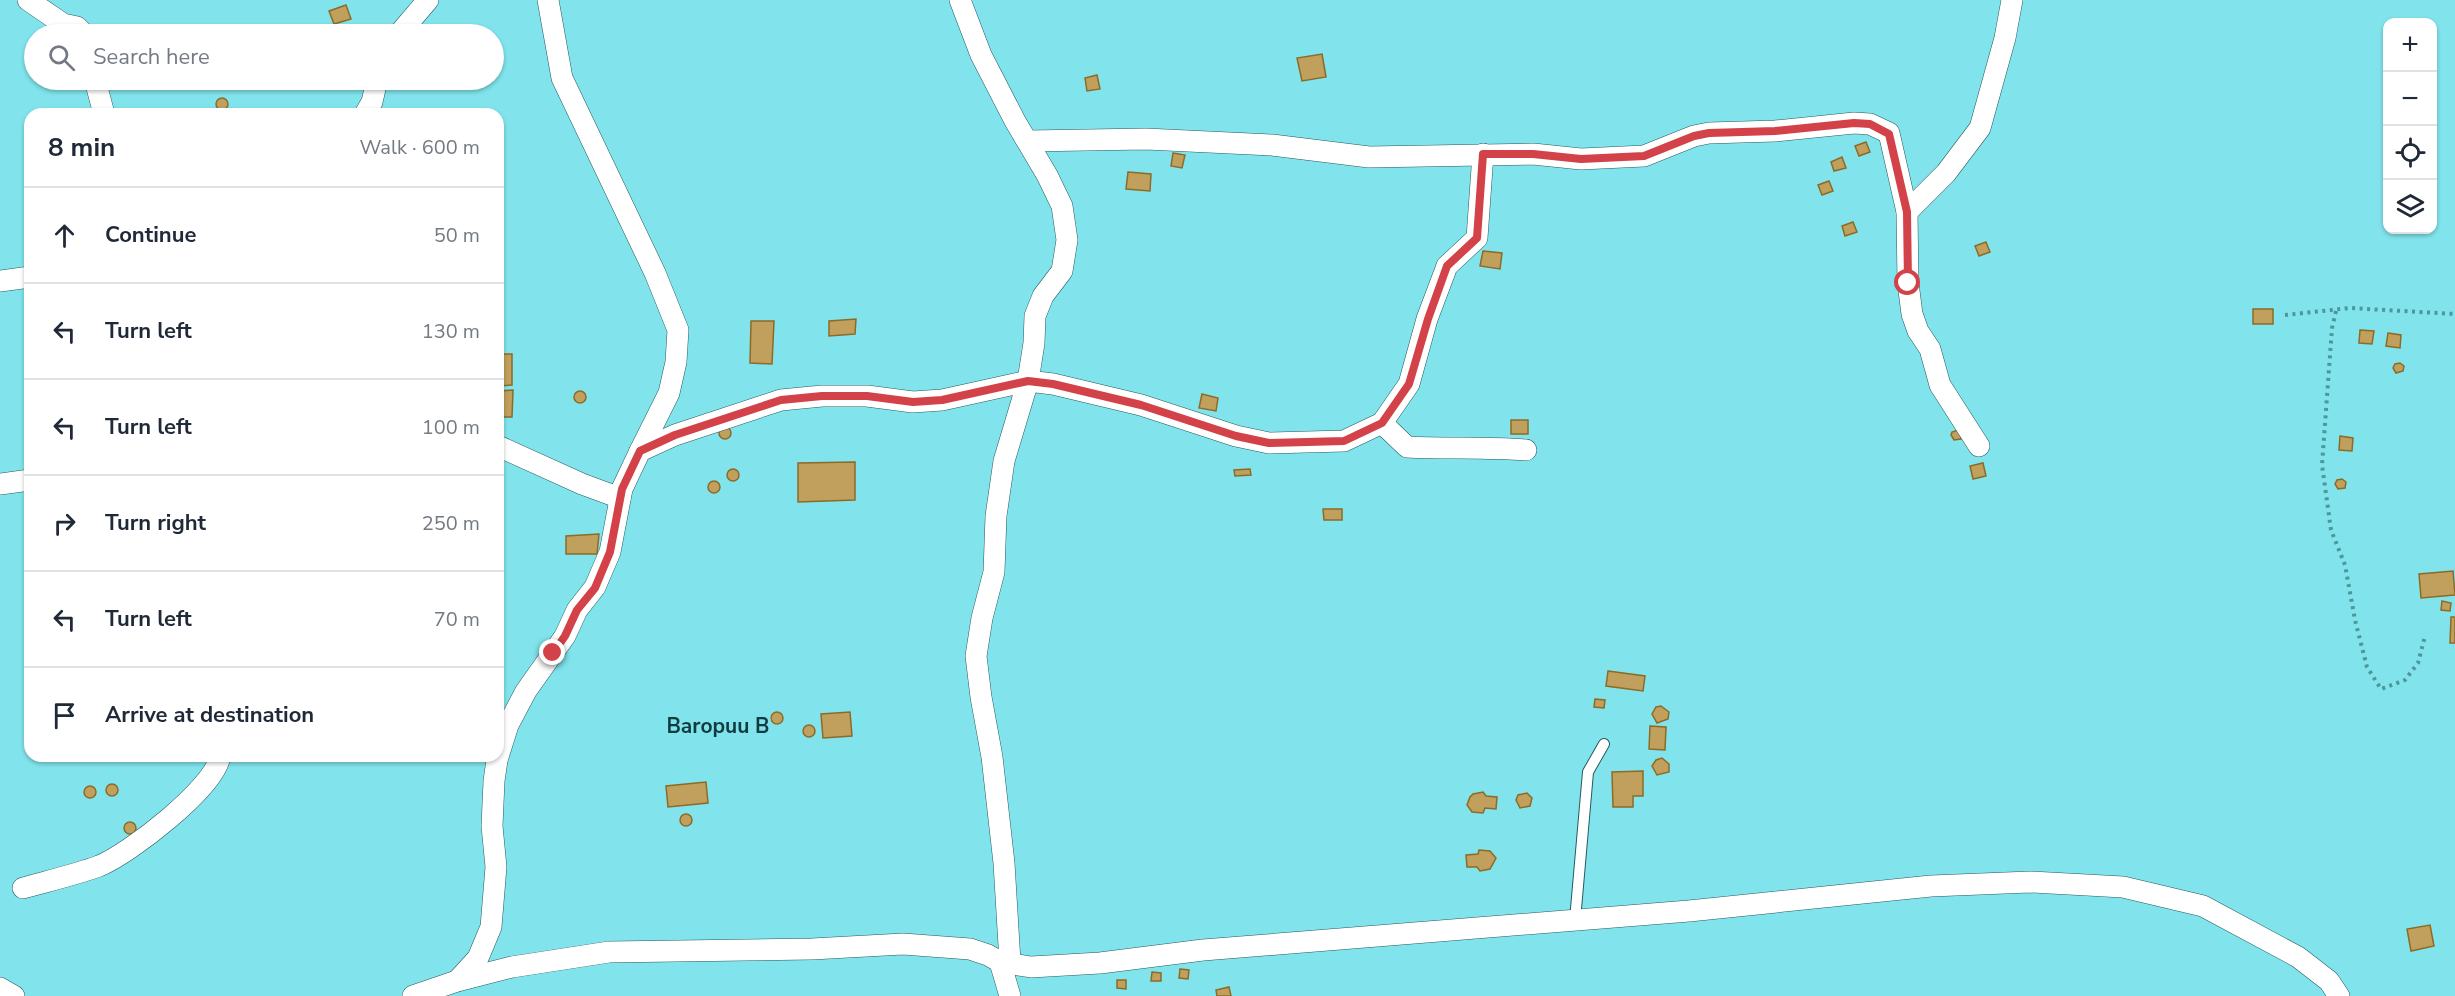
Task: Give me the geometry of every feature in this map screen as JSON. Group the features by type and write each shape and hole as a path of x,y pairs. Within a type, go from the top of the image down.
{"street":[{"path":"28,0 63,24"},
{"path":"408,24 428,0"},
{"path":"504,724 565,636 577,610 595,588 610,552 622,489 669,393 676,362 678,330 655,273 561,78 548,0"},
{"path":"960,0 981,54 1062,206 1067,240 1062,271 1043,296 1035,316 1034,343 1028,381 1004,461 996,516 994,572 982,618 976,656 992,757 1001,840 1005,962 1010,996"},
{"path":"1907,212 1946,173 1980,128 2005,38 2012,0"},
{"path":"98,90 102,108"},
{"path":"368,108 374,90"},
{"path":"1028,141 1090,139 1212,141 1272,145 1369,157 1533,154 1581,159 1644,156 1694,136 1709,133 1775,131 1854,123 1870,124 1889,134 1907,212 1908,283 1912,314 1918,331 1930,349 1940,385 1979,446"},
{"path":"640,451 675,435 781,400 822,396 855,396 913,402 942,400 1028,381 1053,384 1141,405 1236,436 1269,443 1344,441 1382,423 1409,384 1428,319 1447,266 1477,238 1483,154"},
{"path":"0,281 24,278"},
{"path":"1382,423 1407,447 1451,450 1494,447 1526,450"},
{"path":"504,449 582,484 620,498"},
{"path":"0,484 24,481"},
{"path":"23,888 100,865 149,836 207,782 219,762"},
{"path":"457,981 478,958 491,927 496,867 492,826 497,762"},
{"path":"413,996 457,981 523,964 609,952 812,949 903,944 970,949 1005,962 1031,967 1100,963 1203,950 1575,920 1931,886 2030,882 2123,887 2203,906 2298,957 2329,981 2339,996"},
{"path":"0,988 14,996"}],"lane":[{"path":"1575,920 1588,772 1604,744"}],"path":[{"path":"2285,315 2350,308 2455,314"},
{"path":"2336,311 2332,328 2322,465 2331,530 2345,565 2367,668 2381,689 2404,680 2418,663 2425,636"}],"building":[{"path":"346,5 351,19 334,24 329,11"},
{"path":"1322,54 1326,77 1302,81 1297,58"},
{"path":"1097,75 1100,89 1087,91 1085,78"},
{"path":"220,98 228,102 226,108 216,106"},
{"path":"1866,142 1870,152 1859,156 1855,146"},
{"path":"1173,153 1185,155 1182,168 1171,166"},
{"path":"1842,157 1846,168 1834,171 1831,162"},
{"path":"1128,172 1151,174 1150,191 1126,189"},
{"path":"1829,181 1833,191 1822,195 1818,185"},
{"path":"1853,222 1857,232 1845,236 1842,226"},
{"path":"1986,242 1990,252 1979,256 1975,246"},
{"path":"1483,251 1502,253 1500,269 1480,266"},
{"path":"2253,309 2273,309 2273,324 2253,324"},
{"path":"856,319 855,334 829,336 829,321"},
{"path":"751,321 774,321 772,364 750,363"},
{"path":"2360,330 2374,331 2372,344 2359,343"},
{"path":"2388,333 2401,335 2400,348 2386,346"},
{"path":"504,354 512,354 512,385 504,386"},
{"path":"2400,363 2404,366 2403,371 2396,373 2393,368 2395,364"},
{"path":"513,390 512,417 504,417 504,391"},
{"path":"582,391 586,397 582,403 578,403 574,395"},
{"path":"1202,394 1218,398 1216,411 1199,408"},
{"path":"1511,420 1528,420 1528,434 1511,434"},
{"path":"727,427 731,433 727,439 723,439 719,431"},
{"path":"1958,430 1962,434 1961,439 1954,440 1952,432"},
{"path":"2340,436 2353,438 2352,451 2339,450"},
{"path":"855,462 855,500 798,502 798,463"},
{"path":"1983,463 1986,476 1973,479 1970,466"},
{"path":"735,469 739,475 735,481 731,481 727,473"},
{"path":"1250,469 1251,475 1235,476 1234,470"},
{"path":"2342,479 2346,482 2345,488 2338,489 2335,484 2337,480"},
{"path":"716,481 720,487 716,493 712,493 708,485"},
{"path":"1323,509 1342,509 1342,520 1324,520"},
{"path":"599,534 597,554 566,554 566,536"},
{"path":"2453,571 2455,595 2421,598 2419,574"},
{"path":"2442,601 2451,603 2450,611 2441,610"},
{"path":"2451,617 2455,617 2455,643 2450,643"},
{"path":"1608,671 1645,676 1643,691 1606,686"},
{"path":"1595,699 1605,700 1604,708 1594,707"},
{"path":"1661,706 1669,712 1668,719 1657,723 1652,714 1656,707"},
{"path":"779,712 783,718 779,724 775,724 771,716"},
{"path":"850,712 852,736 823,738 821,714"},
{"path":"811,725 815,731 811,737 807,737 803,729"},
{"path":"1650,726 1666,727 1665,750 1649,749"},
{"path":"1662,758 1669,764 1669,772 1657,775 1652,766 1656,760"},
{"path":"1643,771 1643,796 1633,796 1633,807 1613,807 1612,772"},
{"path":"706,782 708,803 668,807 666,786"},
{"path":"114,784 118,790 114,796 110,796 106,788"},
{"path":"92,786 96,792 92,798 88,798 84,790"},
{"path":"1483,792 1486,796 1497,797 1496,809 1485,808 1483,813 1472,812 1467,805 1470,797"},
{"path":"1527,793 1532,798 1530,806 1520,808 1516,800 1518,795"},
{"path":"688,814 692,820 688,826 684,826 680,818"},
{"path":"132,822 136,828 132,834 128,834 124,826"},
{"path":"1479,850 1490,851 1496,858 1490,869 1480,871 1477,867 1467,867 1466,855 1478,854"},
{"path":"2430,925 2434,946 2411,951 2407,929"},
{"path":"1180,969 1189,970 1188,979 1179,978"},
{"path":"1152,972 1161,973 1161,981 1151,981"},
{"path":"1117,980 1126,980 1126,989 1117,988"},
{"path":"1229,987 1231,996 1217,996 1216,990"}],"district":[{"name":"Baropuu B","path":"718,726"}],"route":[{"path":"553,653 565,636 577,610 595,588 610,552 622,489 640,451 675,435 781,400 822,396 867,396 913,402 942,400 1028,381 1053,384 1141,405 1236,436 1269,443 1344,441 1382,423 1409,384 1428,319 1447,266 1477,238 1483,154 1533,154 1581,159 1644,156 1694,136 1709,133 1744,130 1775,131 1854,123 1870,124 1889,134 1907,212 1908,283"}]}
